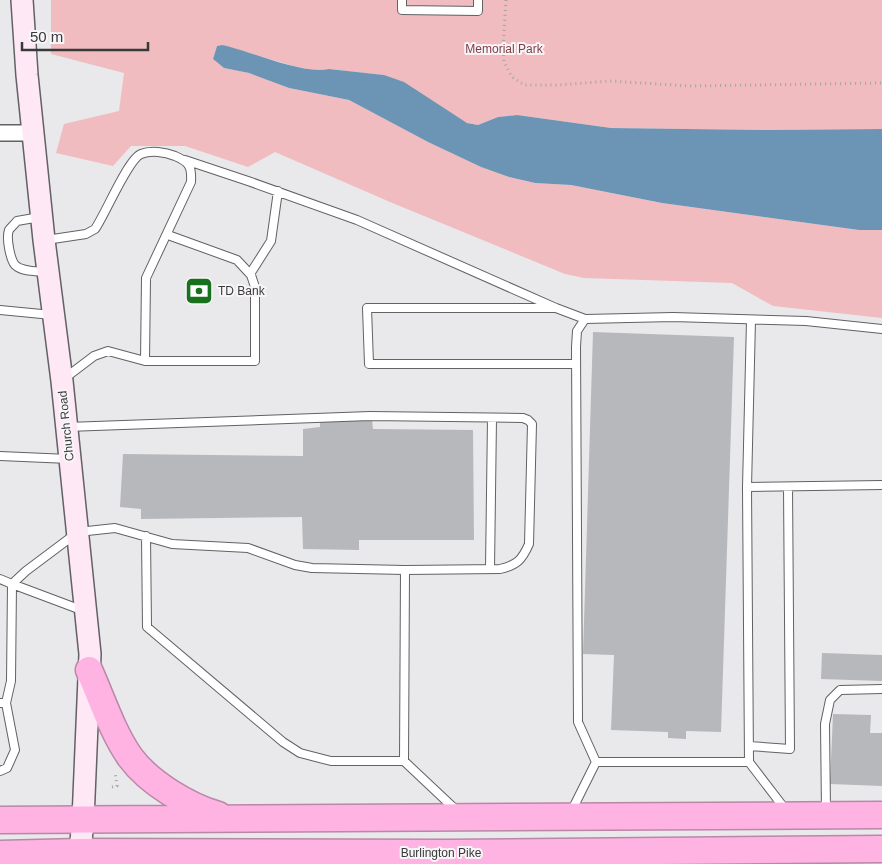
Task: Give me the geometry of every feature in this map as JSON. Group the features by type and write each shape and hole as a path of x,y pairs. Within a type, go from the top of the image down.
{"highway":[{"path":"89,670 120,740 131,758 144,772 171,792 199,809 228,819"},
{"path":"0,820 882,815"},
{"name":"Burlington Pike","path":"0,854 80,860 140,856 234,855 449,859 728,858 882,849"}],"main road":[{"name":"Church Road","path":"22,0 44,240 62,381 65,428 90,654 80,860"}],"street":[{"path":"0,133 34,133"}],"lane":[{"path":"402,0 402,10 478,11 478,0"},
{"path":"44,240 86,234 95,229 129,166 139,154 154,152 171,155 357,220 556,308 585,318 672,317 806,321 882,329"},
{"path":"145,361 146,278 168,235 191,182 192,170 185,160"},
{"path":"250,274 272,241 278,191"},
{"path":"42,217 17,221 9,231 9,247 12,260 16,266 26,270 48,272"},
{"path":"62,381 94,356 108,352 145,361 255,361 255,287 250,274 237,260 168,235"},
{"path":"556,308 367,308 369,364 576,364"},
{"path":"0,318 0,310 54,316"},
{"path":"585,318 577,331 576,364 578,722 596,762"},
{"path":"750,320 747,488 749,762 789,815"},
{"path":"0,771 7,768 15,750 3,703 12,681 12,584 26,571 78,532 115,528 172,544 248,548 295,565 312,568 405,570 500,569 512,566 523,558 529,544 532,424 522,418 370,416 65,428"},
{"path":"490,569 492,418"},
{"path":"0,456 69,460"},
{"path":"747,488 882,485"},
{"path":"749,746 790,748 788,487"},
{"path":"146,536 147,627 283,742 300,753 331,760 404,761 463,816"},
{"path":"404,761 405,570"},
{"path":"0,579 86,612"},
{"path":"826,815 825,724 830,700 840,690 882,689"},
{"path":"596,762 749,762"},
{"path":"569,816 596,762"}],"path":[{"path":"506,0 504,62 512,77 524,85 559,85 610,81 689,86 882,84"},
{"path":"112,786 117,786"}],"green space":[{"name":"Memorial Park","path":"51,0 882,0 882,129 611,128 517,115 498,117 478,125 467,123 384,75 329,69 320,71 297,67 222,45 217,46 213,59 224,68 249,73 289,88 349,100 428,142 481,167 509,177 535,183 571,185 662,203 859,230 882,230 882,318 773,306 732,283 584,278 565,274 275,152 248,167 185,146 131,146 113,166 56,153 64,124 119,111 124,73 51,54"}],"water":[{"path":"222,45 305,69 329,69 384,75 404,82 467,123 478,125 498,117 517,115 611,128 882,129 882,230 859,230 662,203 571,185 535,183 509,177 481,167 428,142 349,100 289,88 249,73 224,68 213,59 217,46"}],"building":[{"path":"593,332 734,337 721,732 686,731 686,739 668,738 668,732 611,730 614,655 583,654"},
{"path":"372,420 373,429 473,430 474,540 359,540 359,550 303,549 302,517 141,519 141,509 120,507 123,454 303,456 303,429 320,427 320,421"},
{"path":"822,653 882,655 882,681 821,679"},
{"path":"833,714 871,715 870,733 882,733 882,786 830,784"}],"place":[{"name":"TD Bank","path":"199,291"}]}
